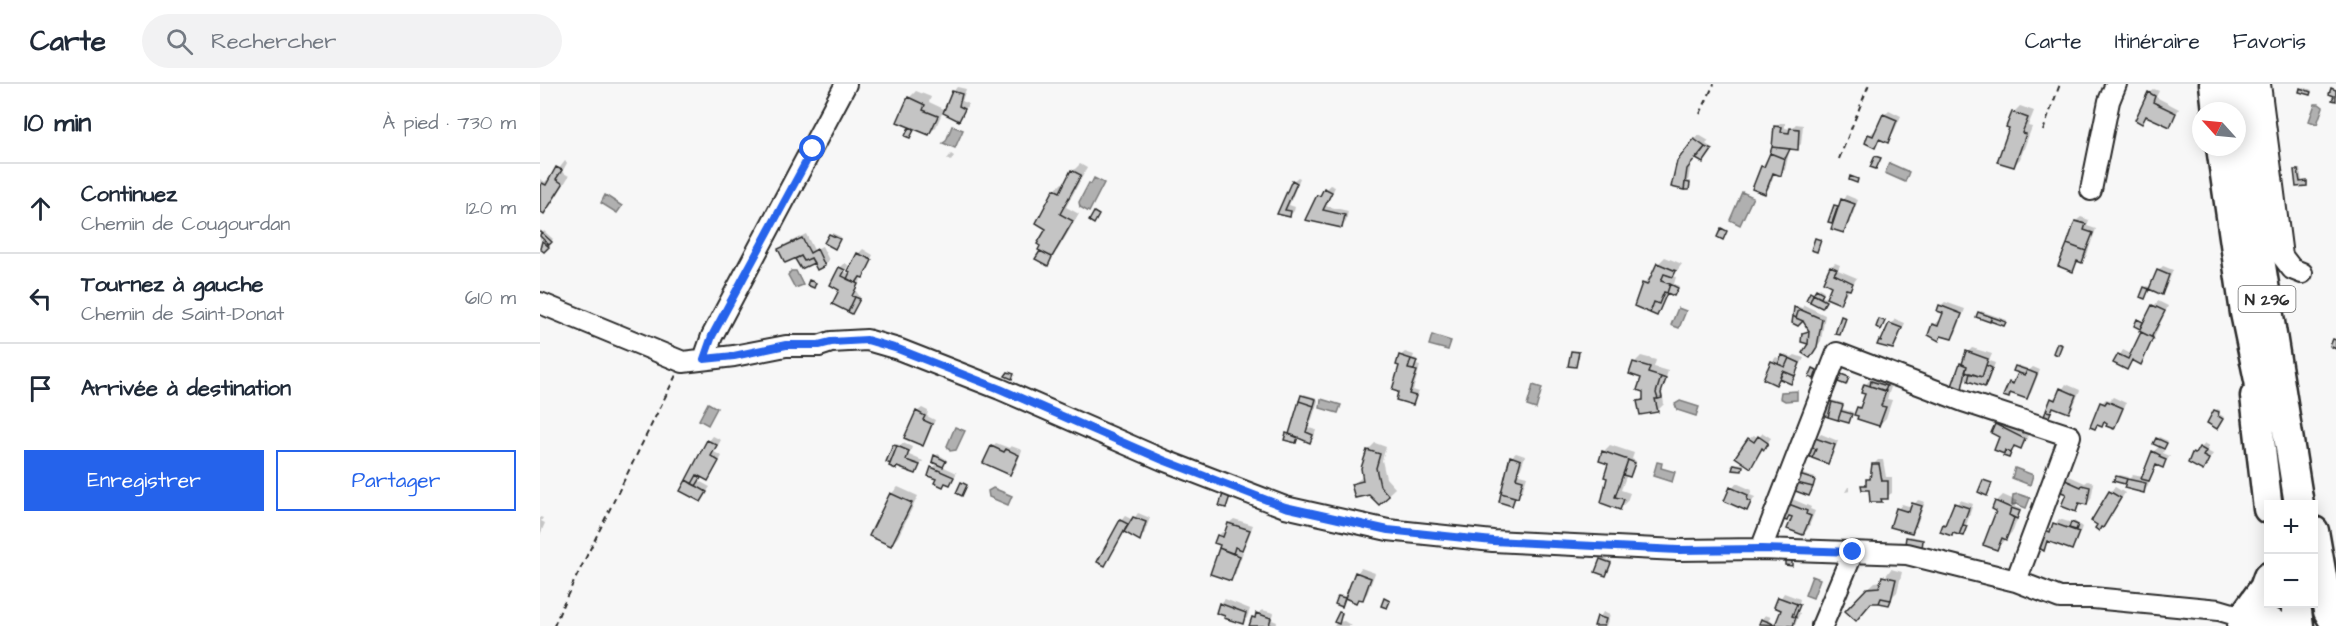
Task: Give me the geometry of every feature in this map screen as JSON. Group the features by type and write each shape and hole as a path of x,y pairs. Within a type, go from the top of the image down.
{"highway":[{"path":"2214,84 2216,102"},
{"name":"N 296","path":"2237,84 2261,260 2299,500"},
{"name":"N 296","path":"2222,156 2245,313 2265,404 2279,500"},
{"path":"2261,260 2308,500"},
{"path":"2245,313 2267,500"},
{"path":"2317,554 2328,610 2336,625"},
{"path":"2241,621 2264,588"},
{"path":"2297,608 2299,626"},
{"path":"2316,608 2319,626"},
{"path":"2241,621 2264,619 2278,626"}],"street":[{"path":"704,359 712,336 846,84"},
{"path":"2091,190 2109,101 2116,84"},
{"path":"2260,84 2282,256 2292,269 2302,273"},
{"path":"540,303 683,362 734,356 786,345 819,345 867,340 898,349 1000,389 1163,460 1285,507 1388,530 1528,543 1678,550 1761,549 1908,554 2016,581 2060,598 2093,598 2219,610 2241,621"},
{"path":"1761,549 1837,353 1963,401 2070,436 2016,581"},
{"path":"1822,626 1853,552"}],"path":[{"path":"1700,114 1714,84"},
{"path":"1839,159 1869,84"},
{"path":"2043,131 2060,84"},
{"path":"554,626 683,362"}],"shaded area":[{"path":"2315,104 2323,107 2317,124 2309,121"},
{"path":"952,126 963,130 955,148 943,143"},
{"path":"1889,163 1909,172 1905,182 1885,173"},
{"path":"1094,178 1104,183 1089,212 1080,207 1079,202"},
{"path":"1742,192 1753,197 1740,225 1730,220"},
{"path":"605,195 622,206 617,213 601,203"},
{"path":"791,271 796,271 803,285 795,288 788,275"},
{"path":"1678,308 1686,311 1679,328 1671,325"},
{"path":"1432,335 1451,341 1448,350 1429,345"},
{"path":"1533,385 1542,388 1536,409 1527,406"},
{"path":"1797,391 1797,400 1785,401 1780,398 1781,392"},
{"path":"1321,399 1341,405 1338,413 1320,408"},
{"path":"1680,401 1699,407 1696,416 1677,410 1675,404"},
{"path":"708,403 717,408 708,425 699,420"},
{"path":"955,427 965,431 956,450 950,451 947,446"},
{"path":"1657,462 1662,463 1661,468 1675,472 1672,482 1653,476"},
{"path":"2015,468 2033,475 2030,485 2012,478"},
{"path":"993,488 1012,496 1008,505 989,497 988,491"},
{"path":"2018,494 2030,498 2026,508 2016,504 2012,505 2013,495"},
{"path":"1812,576 1820,579 1813,598 1805,595"}],"building":[{"path":"2300,88 2311,92 2310,95 2299,92"},
{"path":"2331,88 2336,90 2336,101 2332,100 2334,96 2329,94"},
{"path":"952,91 962,94 959,106 965,109 959,121 943,113"},
{"path":"2148,92 2155,96 2153,102 2176,113 2170,127 2146,116 2142,124 2135,120"},
{"path":"908,97 925,105 923,110 938,116 929,135 897,122"},
{"path":"2012,112 2028,118 2022,133 2026,134 2014,167 1997,162"},
{"path":"1883,114 1897,120 1888,143 1879,139 1875,148 1865,143 1868,134 1873,136"},
{"path":"1774,126 1782,127 1781,132 1789,133 1790,128 1799,129 1798,150 1772,147"},
{"path":"909,127 914,130 910,138 905,136"},
{"path":"1694,139 1705,147 1687,169 1684,190 1671,187 1677,161"},
{"path":"1705,147 1712,150 1703,163 1696,159"},
{"path":"1772,147 1790,149 1785,159 1770,153"},
{"path":"1770,153 1785,159 1781,176 1773,173 1765,194 1752,189 1761,166 1764,167"},
{"path":"1875,156 1881,158 1876,169 1870,167"},
{"path":"556,167 562,170 556,179 563,184 544,214 540,211 540,186 542,183 546,185"},
{"path":"1071,170 1081,175 1060,214 1073,221 1052,257 1038,250 1040,246 1037,244 1046,229 1036,223 1054,189 1060,192"},
{"path":"2294,170 2298,170 2300,182 2307,181 2307,186 2296,187"},
{"path":"1850,176 1858,179 1857,183 1849,180"},
{"path":"1292,180 1297,183 1285,210 1291,211 1290,217 1277,214"},
{"path":"1685,182 1690,183 1689,190 1684,190"},
{"path":"1324,188 1332,192 1323,210 1345,215 1342,228 1305,220 1317,195 1320,196"},
{"path":"1841,199 1855,204 1844,233 1831,229"},
{"path":"1834,205 1838,206 1832,223 1828,222"},
{"path":"1094,212 1099,215 1094,224 1089,221"},
{"path":"2075,221 2086,224 2084,230 2093,233 2086,251 2067,244"},
{"path":"1721,228 1727,231 1723,240 1717,237"},
{"path":"541,232 552,242 549,245 540,236"},
{"path":"829,234 840,239 835,249 824,243"},
{"path":"802,238 810,253 817,249 825,266 817,270 811,258 804,261 801,256 785,263 778,249"},
{"path":"1815,238 1821,240 1817,252 1811,250"},
{"path":"542,241 549,247 544,252 540,249"},
{"path":"2067,244 2086,251 2082,263 2077,261 2073,272 2058,266"},
{"path":"1040,251 1052,257 1048,266 1035,259"},
{"path":"857,253 872,260 863,278 860,277 856,283 847,279 850,272 848,271"},
{"path":"801,256 804,261 811,258 814,263 801,269 795,259"},
{"path":"1657,263 1676,271 1673,277 1664,274 1661,281 1670,284 1667,293 1664,292 1659,304 1654,302 1650,313 1634,306 1642,283 1647,285"},
{"path":"1830,266 1837,269 1834,274 1853,283 1850,290 1846,289 1840,304 1826,298 1831,286 1823,282"},
{"path":"839,267 845,270 842,276 858,284 848,312 832,304 839,290 830,285"},
{"path":"2157,270 2169,275 2162,295 2149,289"},
{"path":"809,280 816,283 814,288 807,285"},
{"path":"1670,284 1678,288 1674,296 1667,293"},
{"path":"2144,287 2149,289 2145,299 2140,297"},
{"path":"1816,289 1823,293 1821,298 1813,294"},
{"path":"1664,292 1667,293 1657,316 1650,313 1654,302 1659,304"},
{"path":"1810,292 1813,294 1810,302 1806,300"},
{"path":"1813,294 1826,301 1822,308 1810,302"},
{"path":"855,297 860,299 852,314 848,312"},
{"path":"1939,305 1962,314 1952,339 1941,336 1939,341 1928,335 1932,324 1938,326 1943,313 1937,311"},
{"path":"2152,305 2165,311 2153,338 2139,331"},
{"path":"1794,307 1799,309 1796,318 1793,316"},
{"path":"1799,309 1822,319 1817,347 1810,358 1802,353 1808,344 1809,331 1803,321 1796,318"},
{"path":"1978,312 1992,317 1990,322 1976,317"},
{"path":"1793,316 1803,321 1798,326 1792,323"},
{"path":"1841,316 1846,318 1840,335 1835,334"},
{"path":"1992,317 2006,322 2004,326 1990,321"},
{"path":"1879,319 1885,321 1881,330 1876,327"},
{"path":"2137,319 2143,322 2140,329 2134,326"},
{"path":"1889,323 1902,328 1893,349 1877,345"},
{"path":"1809,331 1808,344 1801,342 1802,333"},
{"path":"2141,332 2153,338 2141,365 2132,360 2127,370 2113,363 2118,354 2128,359"},
{"path":"2333,339 2336,340 2336,349 2330,346"},
{"path":"2057,343 2062,345 2058,355 2053,353"},
{"path":"1571,351 1579,352 1576,367 1568,366"},
{"path":"1966,351 1988,359 1982,377 1965,372 1967,366 1962,364"},
{"path":"1399,355 1411,359 1408,369 1417,371 1409,394 1416,396 1413,405 1396,400 1398,392 1392,390 1399,366 1396,365"},
{"path":"1782,355 1789,358 1785,367 1778,364"},
{"path":"1789,358 1800,363 1795,376 1783,371 1776,385 1763,379 1771,361 1785,367"},
{"path":"1411,359 1417,361 1414,370 1408,369"},
{"path":"1633,362 1650,367 1648,373 1661,377 1656,393 1658,399 1655,399 1658,412 1640,415 1637,401 1643,400 1643,392 1637,390 1641,378 1629,374"},
{"path":"1960,363 1967,366 1962,389 1952,386"},
{"path":"1986,365 1992,368 1985,387 1968,381 1970,373 1982,377"},
{"path":"2015,366 2027,370 2025,375 2013,371"},
{"path":"1813,368 1817,370 1814,379 1809,377"},
{"path":"2027,370 2037,374 2027,399 2010,393 2009,398 2003,396 2009,382 2013,384 2018,373 2025,375"},
{"path":"1783,371 1795,376 1791,384 1780,379"},
{"path":"1008,372 1014,374 1012,379 1005,376"},
{"path":"1841,374 1849,377 1846,385 1838,382"},
{"path":"1661,377 1666,379 1661,393 1662,398 1658,399 1656,393"},
{"path":"1871,381 1887,386 1885,391 1870,386"},
{"path":"1864,384 1886,391 1881,406 1886,407 1879,426 1857,419 1858,416 1854,415 1857,407 1860,408 1865,394 1861,393"},
{"path":"2060,388 2076,395 2069,413 2053,407 2051,412 2046,411 2051,398 2055,400"},
{"path":"1301,395 1316,399 1314,406 1299,401"},
{"path":"1299,401 1314,406 1306,432 1313,435 1310,443 1289,434"},
{"path":"1828,401 1832,402 1828,417 1823,415"},
{"path":"2107,401 2123,408 2114,429 2106,426 2104,422 2102,427 2097,425 2095,429 2090,427 2100,402 2105,404"},
{"path":"1832,402 1843,405 1838,420 1828,417"},
{"path":"2214,410 2219,412 2218,416 2223,419 2217,429 2207,423"},
{"path":"916,411 925,416 923,420 932,424 923,446 904,438"},
{"path":"1841,411 1852,414 1849,423 1838,420"},
{"path":"2046,411 2051,412 2047,421 2043,419"},
{"path":"1995,424 2025,439 2021,449 2014,446 2011,453 2005,450 2004,454 1994,450 1999,437 1991,433"},
{"path":"1286,433 1298,437 1296,443 1284,440"},
{"path":"1758,436 1768,443 1764,450 1762,448 1751,468 1735,457 1748,438 1754,442"},
{"path":"1815,438 1835,445 1828,464 1812,458 1816,449 1812,447"},
{"path":"2156,438 2167,443 2164,449 2153,444"},
{"path":"707,440 717,445 711,456 719,461 708,481 697,475 692,484 686,480"},
{"path":"893,445 897,446 890,464 886,462"},
{"path":"897,446 909,451 906,460 920,465 916,474 889,466"},
{"path":"991,446 1019,455 1010,475 983,463"},
{"path":"1812,447 1816,449 1812,458 1808,456"},
{"path":"2199,447 2206,451 2203,456 2209,459 2203,471 2188,463 2192,453 2195,454"},
{"path":"1367,450 1380,454 1376,468 1380,486 1389,496 1379,505 1369,495 1355,498 1351,484 1363,481 1361,468"},
{"path":"2005,450 2011,453 2009,458 2003,456"},
{"path":"1602,451 1628,460 1615,497 1624,499 1620,510 1601,503 1608,464 1599,461"},
{"path":"2152,451 2166,460 2163,468 2156,465 2149,481 2141,479"},
{"path":"934,455 946,461 943,467 932,462"},
{"path":"1510,456 1521,460 1516,478 1523,480 1518,498 1501,493"},
{"path":"1628,460 1635,463 1630,477 1623,475"},
{"path":"1734,464 1743,466 1742,471 1732,470"},
{"path":"1872,464 1879,464 1882,481 1888,481 1888,499 1881,499 1882,502 1870,502 1869,490 1862,490 1861,485 1866,485 1866,479 1870,479"},
{"path":"931,467 954,477 950,485 945,483 943,487 934,483 936,479 928,476"},
{"path":"1796,474 1815,480 1813,487 1793,482"},
{"path":"697,475 701,478 696,486 692,484"},
{"path":"2116,476 2127,479 2125,484 2113,481"},
{"path":"2063,479 2081,487 2082,485 2090,487 2087,505 2079,503 2076,512 2061,506 2066,494 2059,491"},
{"path":"2127,479 2146,483 2144,493 2124,488"},
{"path":"686,480 707,492 701,502 680,491"},
{"path":"1983,480 1992,483 1987,496 1978,492"},
{"path":"961,482 967,485 962,496 956,493"},
{"path":"1793,482 1813,487 1809,496 1790,489"},
{"path":"1730,487 1748,495 1747,500 1751,502 1747,511 1724,501"},
{"path":"2109,491 2121,498 2099,531 2095,528 2097,525 2091,521"},
{"path":"890,493 912,503 891,546 869,536"},
{"path":"1501,493 1515,497 1512,506 1499,502"},
{"path":"1223,494 1230,496 1226,508 1219,506"},
{"path":"1995,501 2011,508 2009,515 2014,518 2006,540 2002,538 1997,550 1983,545 1996,511 1992,509"},
{"path":"1786,503 1807,511 1806,514 1811,516 1803,535 1787,529 1792,517 1789,516 1787,521 1780,519"},
{"path":"1912,503 1922,506 1912,533 1890,527 1896,508 1909,512"},
{"path":"1954,503 1969,508 1959,535 1953,533 1952,536 1940,532"},
{"path":"2011,508 2020,511 2017,519 2009,515"},
{"path":"1133,517 1146,522 1140,541 1124,532"},
{"path":"1120,520 1128,524 1105,566 1097,562"},
{"path":"2071,522 2078,525 2076,530 2069,528"},
{"path":"1228,523 1250,530 1242,550 1235,547 1233,554 1219,548 1220,545 1214,543 1217,535 1223,537"},
{"path":"2053,523 2079,532 2072,550 2047,541 2044,551 2039,548 2045,530 2050,532"},
{"path":"1963,525 1967,526 1963,536 1959,535"},
{"path":"1906,537 1923,540 1922,548 1905,544"},
{"path":"1219,548 1240,556 1231,581 1210,574"},
{"path":"1600,559 1611,563 1606,576 1595,572"},
{"path":"1785,559 1792,560 1792,566 1785,565"},
{"path":"1355,572 1371,578 1363,600 1358,599 1356,603 1345,598"},
{"path":"1882,576 1896,579 1891,600 1881,598 1879,603 1871,603 1856,621 1845,611 1867,588 1879,587"},
{"path":"1338,596 1345,598 1342,607 1335,604"},
{"path":"1778,597 1797,604 1792,616 1796,617 1793,626 1775,625 1781,610 1774,607"},
{"path":"1384,598 1390,601 1387,608 1381,606"},
{"path":"1881,598 1891,600 1889,605 1879,603"},
{"path":"1219,603 1246,613 1243,624 1216,613"},
{"path":"1797,604 1800,605 1795,617 1792,616"},
{"path":"1339,612 1342,613 1339,624 1334,622"},
{"path":"1256,613 1271,618 1269,625 1272,626 1249,626"},
{"path":"1597,616 1606,619 1604,626 1594,626"},
{"path":"1761,619 1769,622 1776,625 1759,624"}],"route":[{"path":"813,149 712,336 704,359 734,356 786,345 819,345 867,340 898,349 1000,389 1163,460 1285,507 1388,530 1493,541 1678,550 1761,549 1853,552"}]}
